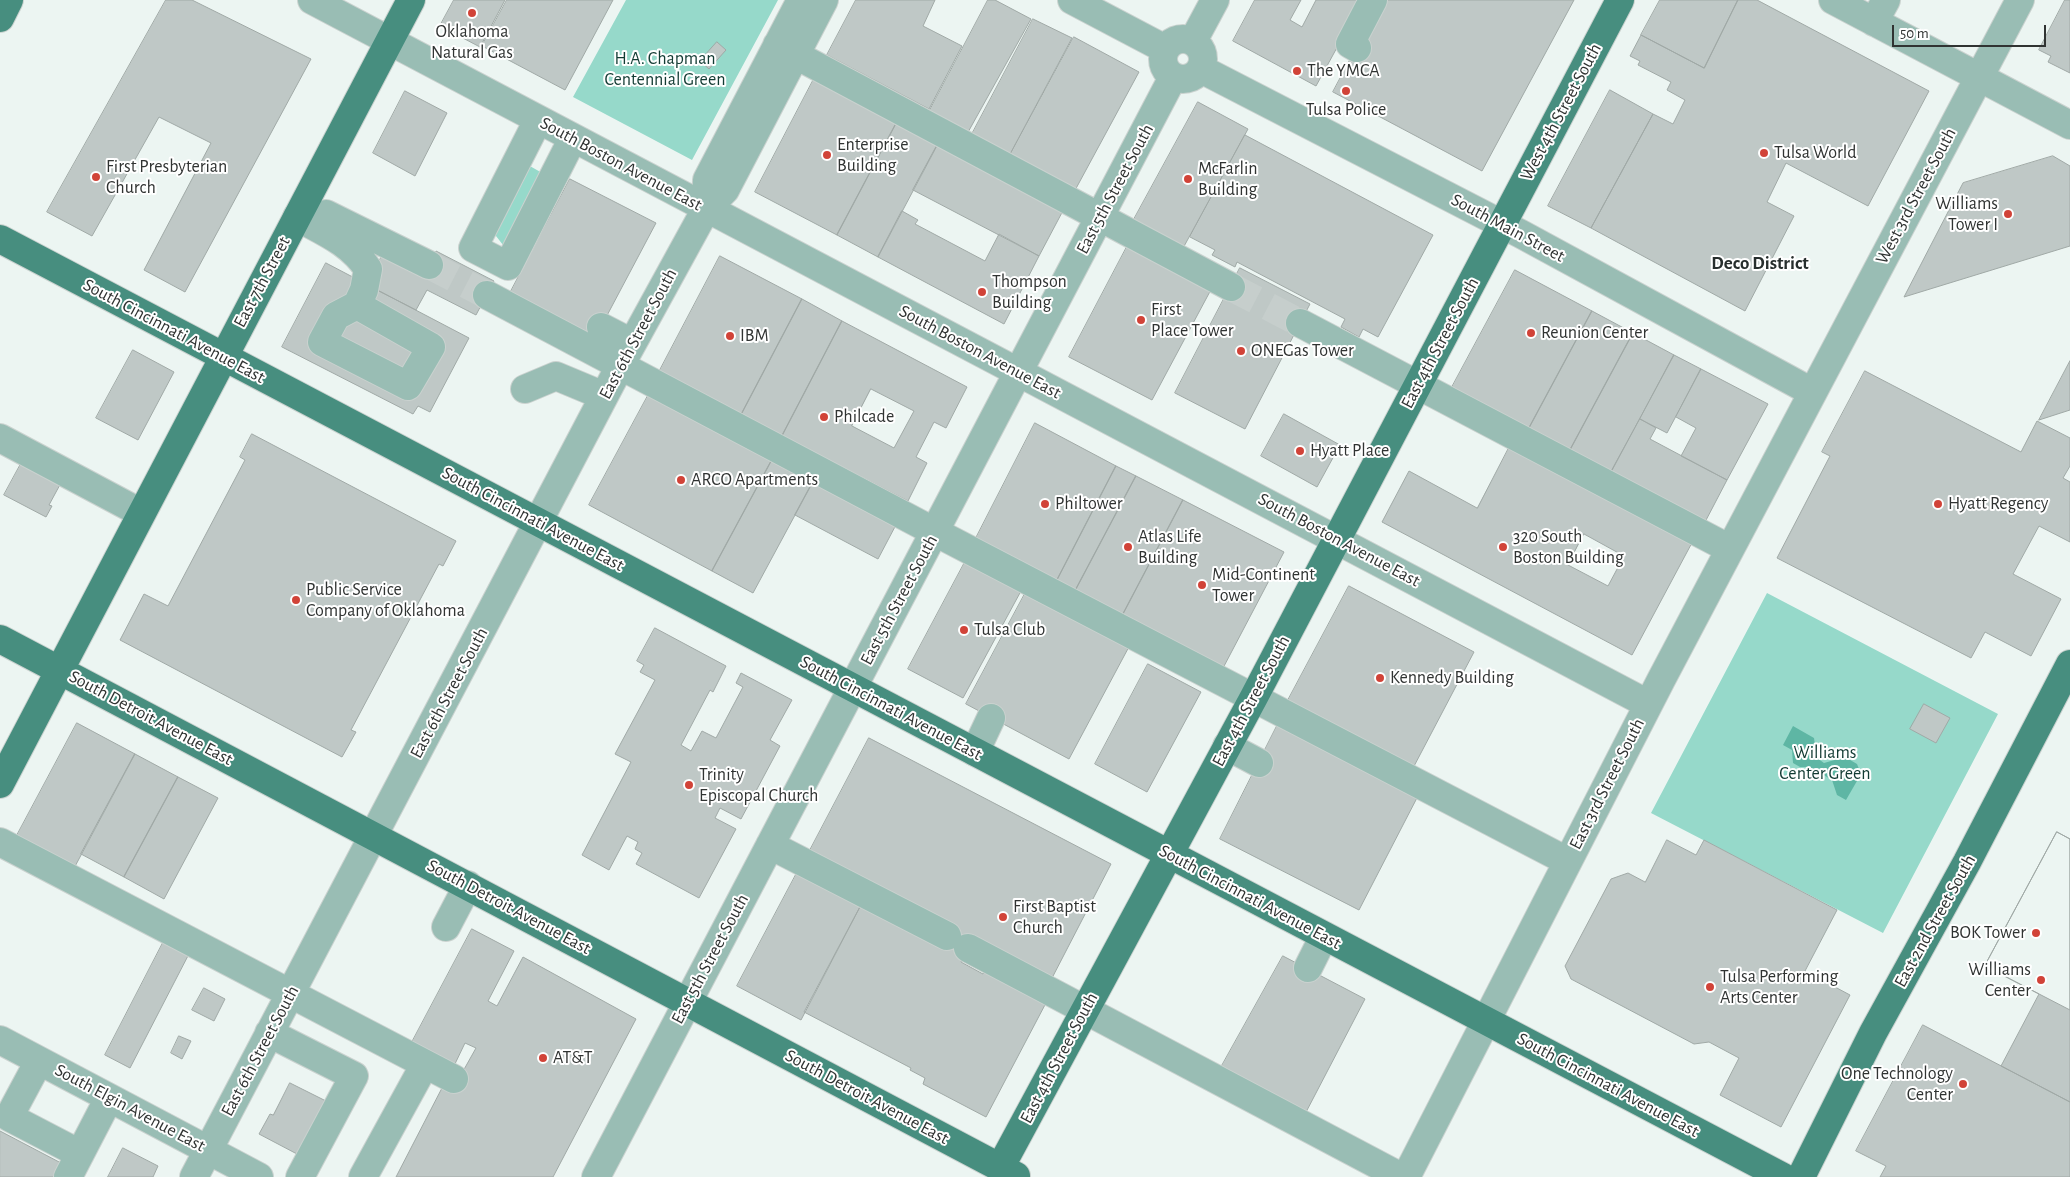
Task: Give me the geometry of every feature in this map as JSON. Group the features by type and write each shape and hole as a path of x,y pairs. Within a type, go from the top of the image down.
{"main road":[{"path":"0,18 10,0"},
{"name":"East 7th Street","path":"0,784 58,669 411,0"},
{"name":"West 4th Street South","path":"1502,224 1620,0"},
{"name":"East 4th Street South","path":"1004,1174 1086,1008 1254,697 1502,224"},
{"name":"South Cincinnati Avenue East","path":"0,239 1783,1177"},
{"name":"South Detroit Avenue East","path":"0,639 687,1001 1004,1174"},
{"name":"East 2nd Street South","path":"1801,1177 1873,1033 1967,862 2070,664"}],"street":[{"name":"South Boston Avenue East","path":"312,0 1648,704"},
{"name":"East 6th Street South","path":"194,1177 626,354 706,209 725,190 786,50 801,0"},
{"name":"East 6th Street South","path":"786,50 824,0"},
{"path":"1072,0 1166,49"},
{"path":"1193,41 1214,0"},
{"path":"1356,48 1350,44 1373,0"},
{"path":"1833,0 1880,11 1978,78 2070,125"},
{"name":"West 3rd Street South","path":"1812,392 2020,0"},
{"path":"1177,39 1193,41 1202,51 1204,60 1201,69 1188,78 1173,76 1164,64 1166,49 1177,39"},
{"path":"786,50 1231,287"},
{"name":"South Main Street","path":"1201,69 1502,224 1812,392"},
{"name":"East 5th Street South","path":"596,1177 687,1001 1020,372 1173,76"},
{"path":"538,120 473,248 508,266 573,138"},
{"path":"300,210 429,264"},
{"path":"300,210 358,254 368,269 364,290 357,305"},
{"path":"487,295 626,354 935,532 1567,862"},
{"path":"1300,323 1730,549"},
{"path":"601,327 626,354"},
{"path":"525,389 556,376 604,396"},
{"name":"East 3rd Street South","path":"1406,1177 1476,1045 1486,1020 1648,704 1812,392"},
{"path":"0,438 141,513"},
{"path":"975,752 991,718"},
{"path":"1227,746 1259,763"},
{"path":"0,842 290,994 377,1026 425,1064 454,1079"},
{"path":"770,845 1086,1008 1401,1177"},
{"path":"446,927 468,885"},
{"path":"1308,968 1324,936"},
{"path":"269,1033 354,1076 300,1177"},
{"name":"South Elgin Avenue East","path":"0,1040 260,1177"},
{"path":"39,1060 9,1117 74,1165 109,1098"},
{"path":"363,1177 425,1064"}],"green space":[{"name":"H.A. Chapman Centennial Green","path":"626,0 778,0 692,160 573,97"},
{"path":"528,165 544,174 508,244 503,245 496,236 496,227"},
{"name":"Williams Center Green","path":"1767,593 1998,714 1883,933 1651,813"}],"shaded area":[{"path":"1793,726 1814,738 1817,758 1824,763 1845,757 1857,764 1861,774 1846,800 1837,795 1832,780 1810,767 1800,767 1793,763 1792,750 1783,745"}],"building":[{"name":"First Presbyterian Church","path":"166,0 192,0 311,59 185,292 144,270 211,143 159,117 92,236 47,212"},
{"name":"Oklahoma Natural Gas","path":"454,0 505,0 480,47 440,26"},
{"path":"507,0 613,0 565,90 482,46"},
{"path":"856,0 935,0 923,26 962,46 929,109 827,55"},
{"path":"988,0 995,0 1031,19 967,134 928,114"},
{"path":"1255,0 1301,0 1290,20 1302,27 1316,0 1363,0 1316,86 1233,41"},
{"path":"1382,0 1574,0 1482,171 1333,92"},
{"path":"1660,0 1738,0 1704,68 1641,35"},
{"name":"Tulsa World","path":"1738,0 1757,0 1929,91 1868,206 1786,163 1767,202 1794,216 1745,311 1591,228 1653,114 1673,124 1685,100 1667,90 1671,82 1638,65 1640,61 1630,56 1641,35 1704,68"},
{"path":"2065,0 2070,0 2070,73 2048,62 2051,56 2039,50"},
{"path":"1033,19 1072,38 1009,156 971,136"},
{"path":"1074,37 1139,72 1073,194 1008,159"},
{"path":"717,42 726,50 709,69 700,61"},
{"name":"Enterprise Building","path":"816,75 899,118 837,235 755,192"},
{"path":"1610,90 1653,114 1591,228 1548,206"},
{"path":"405,91 447,113 415,176 373,153"},
{"name":"McFarlin Building","path":"1198,102 1248,129 1182,250 1132,223"},
{"path":"899,118 940,140 878,257 837,235"},
{"path":"1245,135 1433,235 1378,337 1363,329 1359,337 1341,327 1345,319 1237,262 1235,267 1212,255 1215,250 1190,237"},
{"path":"940,140 1066,205 1039,256 913,190"},
{"name":"Williams Tower I","path":"2053,156 2070,166 2070,246 1904,297 1963,183"},
{"path":"570,179 656,223 594,340 509,295"},
{"name":"Thompson Building","path":"902,211 918,220 915,224 985,261 999,234 1039,256 1004,324 878,257"},
{"name":"First Place Tower","path":"1130,241 1214,284 1152,400 1069,357"},
{"path":"385,250 429,265 436,251 494,281 476,315 427,290 416,310 367,285"},
{"name":"IBM","path":"720,256 802,299 741,415 659,372"},
{"path":"326,263 469,338 430,412 418,406 413,414 282,347"},
{"name":"ONEGas Tower","path":"1240,268 1310,304 1245,429 1175,393"},
{"name":"Reunion Center","path":"1515,270 1592,311 1528,430 1451,389"},
{"path":"802,299 842,321 782,436 741,415"},
{"path":"1592,311 1633,333 1569,452 1528,430"},
{"name":"Philcade","path":"842,321 967,387 946,428 934,422 916,457 927,463 908,501 782,436","holes":["871,389 914,411 894,448 852,426"]},
{"path":"1633,333 1674,355 1610,474 1569,452"},
{"path":"133,350 174,372 138,440 96,418"},
{"path":"1674,355 1701,369 1667,433 1640,419"},
{"path":"2070,361 2070,410 2039,420"},
{"path":"1701,369 1768,404 1727,480 1681,456 1696,428 1676,417"},
{"name":"Hyatt Regency","path":"1865,371 2021,452 2037,421 2070,438 2070,466 2063,478 2070,482 2070,542 2039,526 2013,574 2061,599 2031,656 1985,632 1971,658 1777,558 1830,456 1822,452"},
{"name":"ARCO Apartments","path":"651,390 774,456 712,571 589,505"},
{"name":"Hyatt Place","path":"1284,414 1340,445 1317,487 1261,456"},
{"path":"1640,419 1656,428 1650,439 1727,480 1704,524 1610,474"},
{"name":"Philtower","path":"1035,423 1116,466 1055,584 974,542"},
{"name":"Public Service Company of Oklahoma","path":"252,434 456,541 443,566 439,564 351,730 356,732 342,757 120,640 144,594 168,606 245,460 240,457"},
{"name":"320 South Boston Building","path":"1512,442 1694,539 1632,655 1382,522 1409,471 1477,508","holes":["1584,534 1624,556 1608,586 1568,565"]},
{"path":"774,456 815,478 753,593 712,571"},
{"path":"23,460 62,481 49,505 52,506 46,517 4,495"},
{"path":"1116,466 1136,476 1074,593 1055,584"},
{"name":"Atlas Life Building","path":"1136,476 1183,500 1121,618 1074,593"},
{"path":"815,478 898,521 878,559 795,515"},
{"name":"Mid-Continent Tower","path":"1183,500 1284,552 1222,670 1121,618"},
{"name":"Tulsa Club","path":"965,562 1021,591 963,698 908,669"},
{"name":"Kennedy Building","path":"1349,586 1474,652 1412,770 1286,704"},
{"path":"1028,588 1131,643 1069,759 966,704"},
{"name":"Trinity Episcopal Church","path":"655,628 726,666 713,692 710,690 681,745 691,751 702,731 716,738 743,687 736,683 741,673 792,700 770,740 780,746 741,819 720,808 715,818 736,829 699,898 636,864 642,853 635,849 638,842 627,836 609,870 582,855 631,762 615,754 655,680 640,672 644,665 637,661"},
{"path":"1148,664 1201,692 1147,792 1095,764"},
{"path":"1924,704 1950,718 1936,743 1910,729"},
{"path":"1279,722 1419,794 1359,910 1220,839"},
{"path":"77,723 135,754 72,872 14,841"},
{"name":"First Baptist Church","path":"869,738 1111,864 1051,980 973,939 961,962 983,974 985,969 1047,1001 986,1117 923,1084 925,1078 910,1070 911,1068 804,1012 862,903 807,856"},
{"path":"135,754 178,777 124,877 81,854"},
{"path":"178,777 218,798 164,899 124,877"},
{"name":"Williams Center","path":"2057,832 2070,839 2070,1102 2001,1066 2039,994 1985,966"},
{"name":"Williams Center","path":"2057,832 2070,839 2070,1010 1985,966"},
{"name":"Tulsa Performing Arts Center","path":"1667,840 1696,855 1704,840 1837,910 1805,971 1850,995 1781,1127 1720,1095 1739,1058 1709,1042 1694,1044 1571,979 1565,966 1611,879 1628,873 1645,882"},
{"path":"799,869 862,903 801,1020 737,986"},
{"name":"AT&T","path":"472,929 514,951 488,1001 497,1006 523,957 636,1019 553,1177 396,1177 443,1086 462,1073 476,1048 465,1043 453,1068 410,1046"},
{"path":"166,937 191,950 130,1068 105,1055"},
{"path":"1283,956 1365,999 1304,1116 1219,1071"},
{"path":"204,988 225,999 214,1021 192,1010"},
{"name":"One Technology Center","path":"1923,1025 2070,1102 2070,1177 1880,1177 1886,1166 1856,1151"},
{"path":"179,1036 191,1041 182,1059 171,1053"},
{"path":"290,1083 326,1101 297,1154 259,1134 270,1114 273,1115"},
{"path":"0,1131 61,1163 54,1177 0,1177"},
{"path":"123,1148 158,1166 153,1177 108,1177"}],"tunnel":[{"path":"429,265 487,295"},
{"path":"1231,287 1300,323"}],"place":[{"name":"Oklahoma Natural Gas","path":"472,13"},
{"name":"The YMCA","path":"1297,71"},
{"name":"Tulsa Police","path":"1346,91"},
{"name":"Tulsa World","path":"1764,153"},
{"name":"Enterprise Building","path":"827,155"},
{"name":"First Presbyterian Church","path":"96,177"},
{"name":"McFarlin Building","path":"1188,179"},
{"name":"Williams Tower I","path":"2008,214"},
{"name":"Thompson Building","path":"982,292"},
{"name":"First Place Tower","path":"1141,320"},
{"name":"Reunion Center","path":"1531,333"},
{"name":"IBM","path":"730,336"},
{"name":"ONEGas Tower","path":"1241,351"},
{"name":"Philcade","path":"824,417"},
{"name":"Hyatt Place","path":"1300,451"},
{"name":"ARCO Apartments","path":"681,480"},
{"name":"Philtower","path":"1045,504"},
{"name":"Hyatt Regency","path":"1938,504"},
{"name":"Atlas Life Building","path":"1128,547"},
{"name":"320 South Boston Building","path":"1503,547"},
{"name":"Mid-Continent Tower","path":"1202,585"},
{"name":"Public Service Company of Oklahoma","path":"296,600"},
{"name":"Tulsa Club","path":"964,630"},
{"name":"Kennedy Building","path":"1380,678"},
{"name":"Trinity Episcopal Church","path":"689,785"},
{"name":"First Baptist Church","path":"1003,917"},
{"name":"BOK Tower","path":"2036,933"},
{"name":"Williams Center","path":"2041,980"},
{"name":"Tulsa Performing Arts Center","path":"1710,987"},
{"name":"AT&T","path":"543,1058"},
{"name":"One Technology Center","path":"1963,1084"}],"district":[{"name":"Deco District","path":"1760,263"}]}
